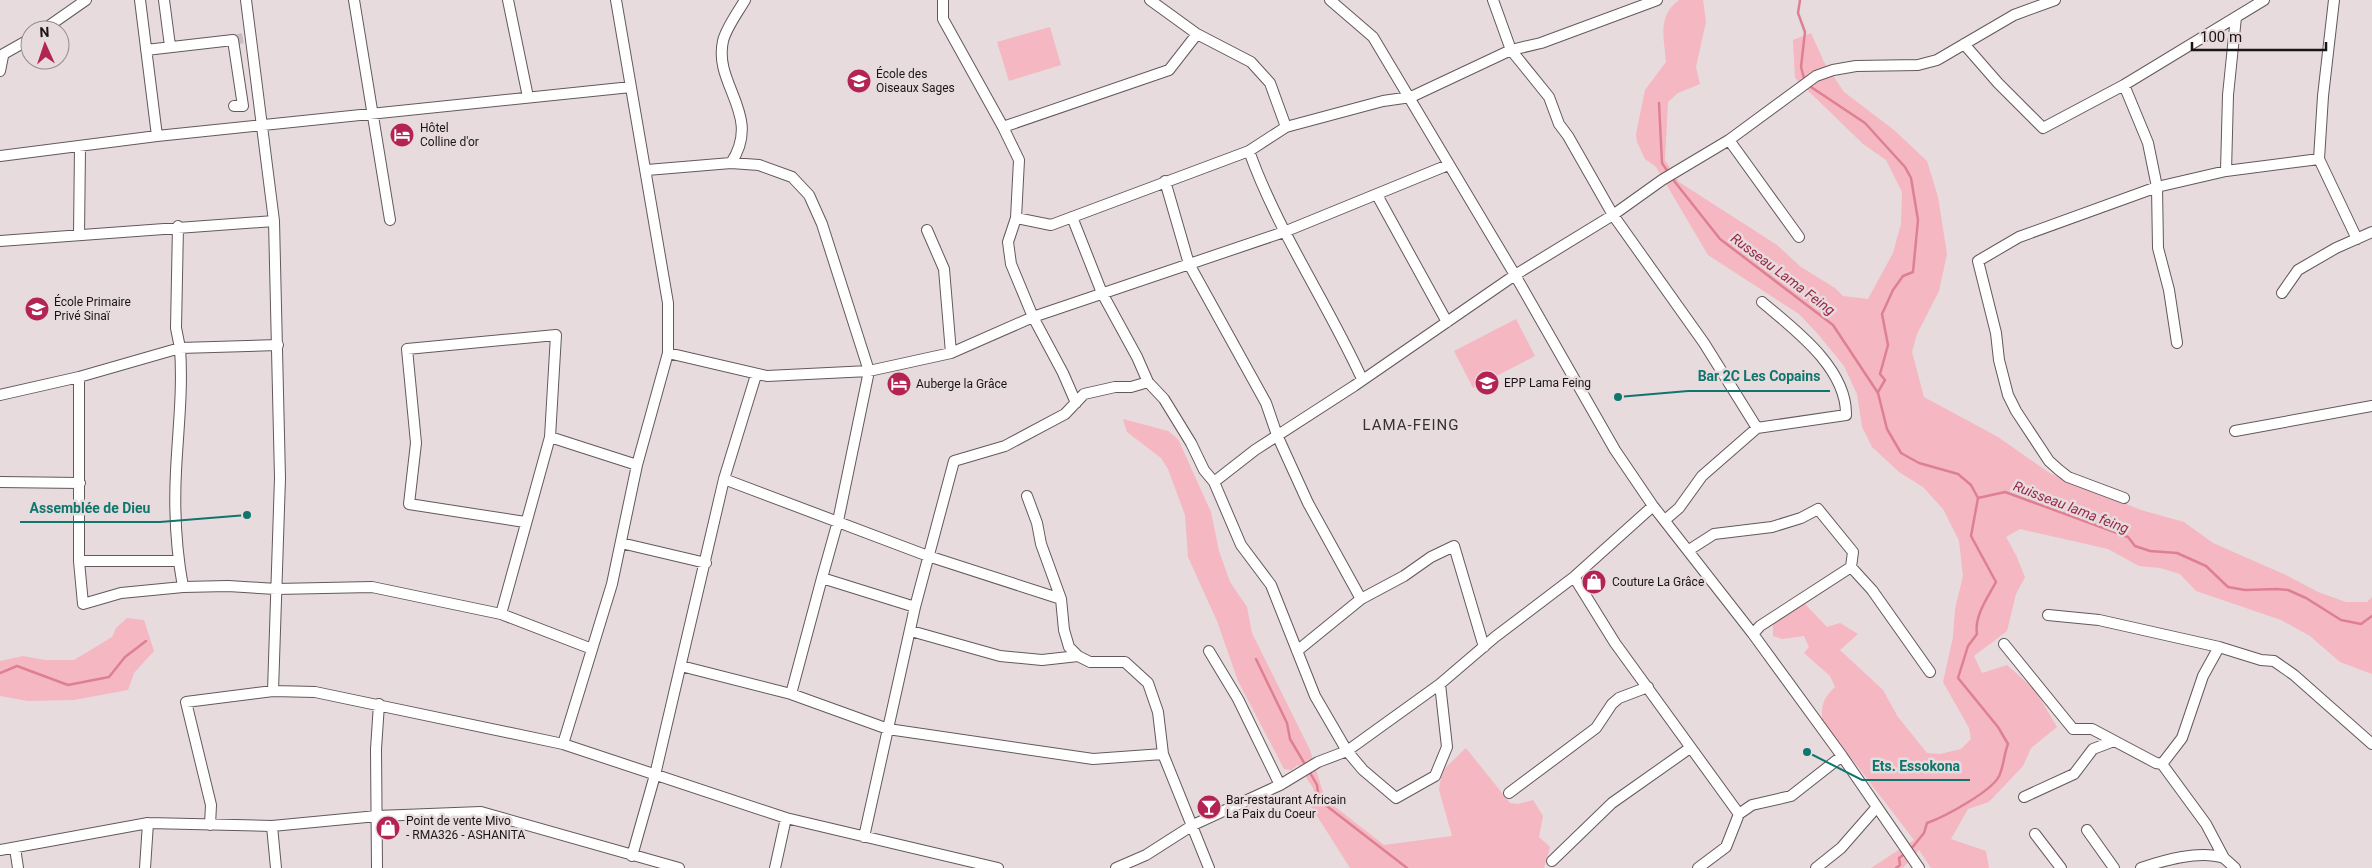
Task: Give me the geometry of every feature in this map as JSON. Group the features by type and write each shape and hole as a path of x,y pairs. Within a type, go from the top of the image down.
{"street":[{"path":"57,20 86,0"},
{"path":"140,0 157,136"},
{"path":"164,0 170,46"},
{"path":"246,0 274,221 280,478 274,691"},
{"path":"354,0 390,220"},
{"path":"508,0 528,97"},
{"path":"563,744 592,649 621,543 637,465 668,353 668,303 647,170 630,87 616,0"},
{"path":"731,163 738,152 743,124 723,65 723,41 745,0"},
{"path":"942,0 943,19 1003,127 1019,160 1016,218 1008,242 1011,264 1033,317 1063,373 1076,403"},
{"path":"1150,0 1197,34 1251,62 1270,83 1286,127"},
{"path":"1330,0 1373,37 1515,275 1615,450 1653,506 1753,634 1842,756 1917,865"},
{"path":"1493,0 1511,50 1548,97 1559,124 1568,136 1613,215 1704,343 1757,428"},
{"path":"1016,218 1051,226 1165,181 1249,152 1286,127 1383,101 1410,97 1511,50 1541,42 1657,0"},
{"path":"1214,482 1277,435 1515,275 1613,215 1662,180 1729,140 1816,76 1856,66 1918,65 1937,60 2014,15 2055,0"},
{"path":"1964,44 1998,83 2043,128 2124,85 2236,17 2248,3 2264,0"},
{"path":"2334,0 2323,96 2319,159 2357,238"},
{"path":"2226,171 2228,95 2236,17"},
{"path":"1003,127 1169,70 1197,34"},
{"path":"146,50 233,40 243,106 234,106"},
{"path":"0,71 1,56 20,45"},
{"path":"2124,85 2148,143 2157,187 2158,248 2169,290 2177,343"},
{"path":"0,156 157,136 630,87"},
{"path":"1729,140 1800,237"},
{"path":"79,235 80,147"},
{"path":"1249,152 1284,232 1340,333 1362,379"},
{"path":"2124,498 2068,477 2050,461 2016,411 2008,395 1999,360 1996,333 1978,261 2019,237 2157,187 2226,171 2319,159"},
{"path":"647,170 731,163 760,165 792,177 809,195 822,224 870,371 838,521 791,694"},
{"path":"668,353 756,375 870,371 951,353 1033,317 1284,232 1377,196 1448,165"},
{"path":"1165,181 1189,264 1266,403 1277,435 1308,503 1361,599"},
{"path":"1377,196 1447,322"},
{"path":"1072,217 1102,293 1137,357 1148,382 1164,399 1191,443 1204,470 1214,482 1241,545 1271,585 1315,696 1347,751 1363,770 1396,798 1435,776 1447,747 1440,684"},
{"path":"0,241 178,226 274,221"},
{"path":"178,226 176,328 180,348 182,383 176,473 178,561 183,587"},
{"path":"926,230 944,270 951,353"},
{"path":"2282,292 2298,270 2336,248 2372,232"},
{"path":"1665,520 1679,508 1702,476 1757,428 1846,415 1846,406 1833,372 1822,355 1762,302"},
{"path":"501,614 525,522 550,438 556,335 407,349 416,442 409,504 525,522"},
{"path":"0,395 79,377 180,348 278,345"},
{"path":"632,856 655,775 706,563 724,479 756,375"},
{"path":"79,377 79,561 83,604 121,593 183,587 228,586 276,589 372,587 501,614 592,649"},
{"path":"864,837 915,607 954,461 1000,448 1065,414 1084,394 1131,387 1148,382"},
{"path":"2236,432 2372,406"},
{"path":"550,438 637,465"},
{"path":"724,479 928,556 1061,599"},
{"path":"0,482 80,483"},
{"path":"1027,496 1037,523 1041,544 1061,599 1064,630 1069,647 1078,656 1090,662 1125,662 1148,683 1158,712 1163,754 1209,868"},
{"path":"1116,868 1146,855 1193,825 1280,785 1318,762 1347,751 1440,684 1574,577 1653,506"},
{"path":"1689,550 1714,534 1772,527 1801,518 1818,509 1853,552 1851,567 1760,626 1753,634"},
{"path":"621,543 706,563"},
{"path":"1297,651 1361,599 1404,576 1431,557 1454,546 1484,647"},
{"path":"79,561 178,561"},
{"path":"1851,567 1872,590 1930,672"},
{"path":"1574,577 1615,643 1739,814"},
{"path":"822,578 915,607"},
{"path":"2048,615 2099,620 2219,647 2261,660 2274,661 2301,681 2372,744"},
{"path":"911,631 1000,656 1042,660 1078,656"},
{"path":"2004,644 2073,729 2092,729 2156,763 2162,764 2206,824 2224,858 2235,868"},
{"path":"2162,764 2182,738 2203,676 2219,647"},
{"path":"1209,652 1238,699 1280,785"},
{"path":"681,666 791,694 888,729 1093,759 1163,754"},
{"path":"1509,793 1596,728 1612,704 1619,698 1648,687"},
{"path":"210,825 211,805 186,702 274,691 315,692 563,744 786,818 998,868"},
{"path":"377,868 376,749 379,704"},
{"path":"2024,797 2074,774 2093,749 2114,741"},
{"path":"1552,861 1612,804 1690,748"},
{"path":"1698,868 1726,847 1739,814 1752,805 1791,796 1842,756"},
{"path":"1816,868 1841,848 1876,808"},
{"path":"0,850 148,823 272,826 377,816 480,812 679,868"},
{"path":"775,868 786,818"},
{"path":"145,868 148,823"},
{"path":"272,826 276,868"},
{"path":"2087,830 2114,868"},
{"path":"2035,834 2061,868"},
{"path":"15,848 18,868"},
{"path":"2141,868 2170,860 2214,855 2224,858"}],"shaded area":[{"path":"1679,0 1703,0 1706,22 1696,67 1700,84 1678,93 1668,102 1665,160 1679,182 1777,245 1801,267 1835,288 1843,296 1868,299 1893,253 1901,224 1902,192 1886,160 1863,144 1795,78 1793,40 1811,33 1824,62 1844,92 1894,130 1927,161 1938,197 1947,254 1939,291 1917,334 1912,352 1924,397 1998,437 2051,474 2141,510 2184,522 2213,543 2286,575 2318,592 2346,602 2367,602 2372,597 2372,674 2340,662 2310,636 2281,620 2196,591 2180,574 2160,568 2139,566 2108,549 2020,529 2006,537 2025,577 2016,594 2007,631 1974,656 1982,673 2007,665 2035,690 2057,727 2031,748 2023,766 1989,802 1968,809 1951,839 1986,851 1989,868 1931,868 1919,850 1903,868 1871,868 1914,840 1822,720 1824,702 1828,694 1835,687 1830,676 1804,653 1809,647 1804,636 1782,639 1773,636 1773,624 1804,603 1827,627 1840,623 1858,634 1840,650 1883,690 1898,717 1927,753 1940,754 1961,749 1971,739 1969,728 1943,682 1953,637 1955,609 1963,576 1959,541 1943,509 1923,487 1899,472 1872,447 1862,427 1857,394 1844,366 1817,333 1799,314 1708,255 1656,167 1645,159 1637,142 1636,134 1645,90 1666,62 1663,36 1665,20 1667,13"},
{"path":"1050,27 1061,65 1009,81 997,42"},
{"path":"1516,319 1535,356 1473,388 1454,351"},
{"path":"1123,419 1168,431 1178,439 1211,512 1219,551 1230,582 1247,607 1252,633 1310,750 1325,799 1384,845 1452,836 1439,790 1442,771 1466,748 1510,803 1518,804 1533,800 1543,816 1539,837 1550,847 1544,868 1350,868 1310,805 1315,796 1313,788 1298,765 1291,770 1284,769 1238,681 1217,621 1188,557 1185,515 1168,469 1161,458 1127,432"},
{"path":"127,618 144,620 154,651 134,673 128,690 74,700 28,701 0,696 0,661 23,656 45,660 74,660 112,637 116,628"}],"waterway":[{"path":"1800,0 1798,13 1805,32 1801,67 1805,82"},
{"path":"1808,85 1865,123 1905,167 1911,178 1918,220 1913,272 1903,276 1893,290 1882,314 1888,345 1880,374 1885,380 1878,392"},
{"name":"Russeau Lama Feing","path":"1659,103 1662,163 1668,172"},
{"name":"Russeau Lama Feing","path":"1671,177 1720,239 1833,325 1878,393 1887,429 1901,453 1919,463 1958,474 1971,485 1978,498 1971,536 1996,582 1980,614 1977,634 1968,646 1958,678 1998,727 2008,744 2000,774 1989,788 1945,815 1927,823 1924,833 1911,849"},
{"name":"Ruisseau lama feing","path":"1978,498 2005,492 2128,537 2135,546 2150,551 2177,553 2206,566 2228,587 2245,590 2288,590 2306,598 2341,620 2361,624 2372,616"},
{"path":"0,673 17,666 68,685 109,677 125,657 146,641"},
{"name":"Russeau Lama Feing","path":"1256,659 1287,723 1290,739 1306,766"},
{"name":"Russeau Lama Feing","path":"1309,771 1317,785 1319,800 1407,868"},
{"name":"Russeau Lama Feing","path":"1896,868 1900,865 1899,858 1906,853"}],"tunnel":[{"path":"233,40 250,37"}],"place":[{"name":"École des Oiseaux Sages","path":"859,81"},
{"name":"Hôtel Colline d'or","path":"402,135"},
{"name":"École Primaire Privé Sinaï","path":"37,309"},
{"name":"EPP Lama Feing","path":"1487,383"},
{"name":"Auberge la Grâce","path":"899,384"},
{"name":"Bar 2C Les Copains","path":"1618,397"},
{"name":"Assemblée de Dieu","path":"247,515"},
{"name":"Couture La Grâce","path":"1594,582"},
{"name":"Ets. Essokona","path":"1807,752"},
{"name":"Bar-restaurant Africain La Paix du Coeur","path":"1209,807"},
{"name":"Point de vente Mivo - RMA326 - ASHANITA","path":"388,828"}],"district":[{"name":"LAMA-FEING","path":"1411,425"}]}
